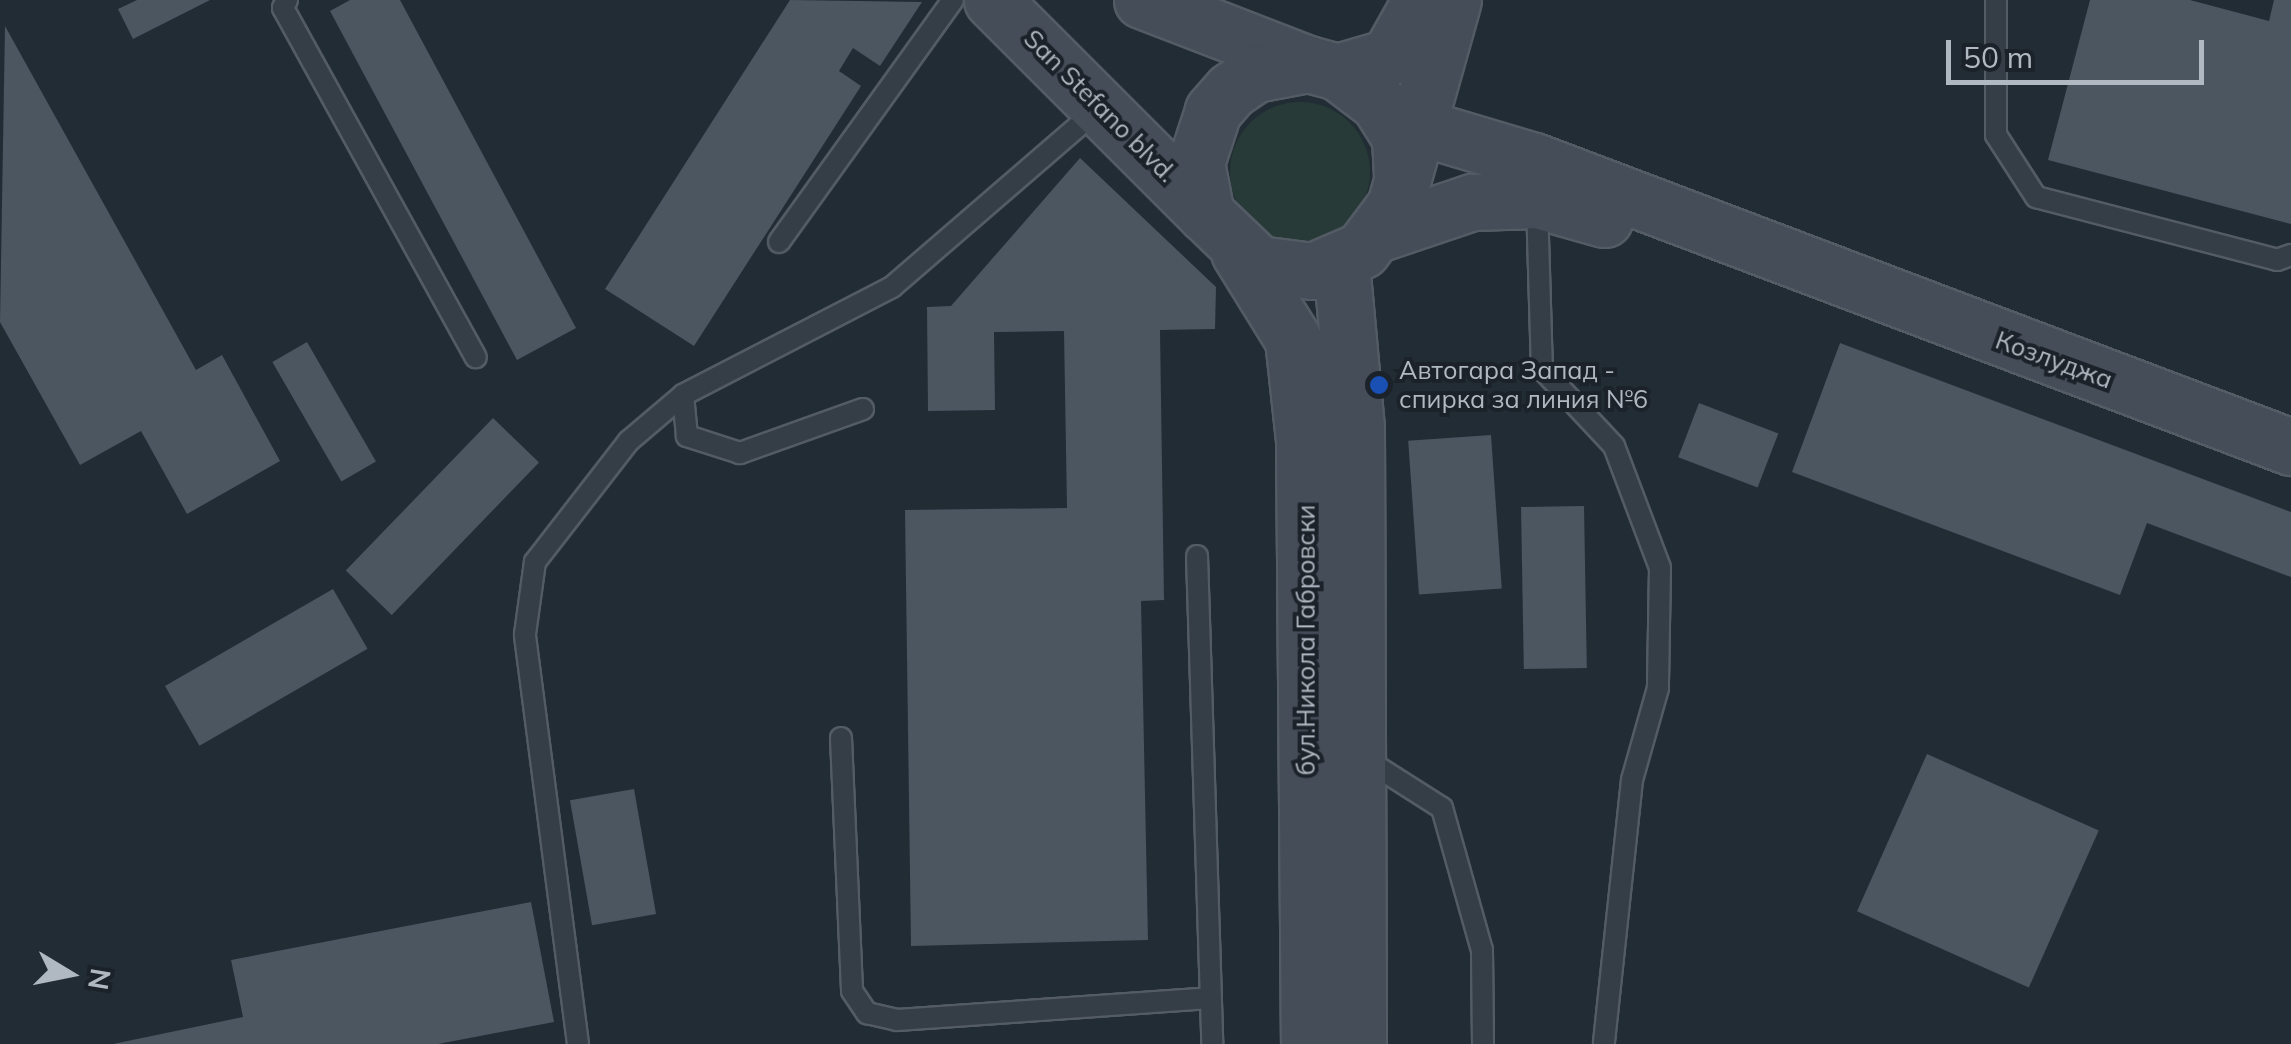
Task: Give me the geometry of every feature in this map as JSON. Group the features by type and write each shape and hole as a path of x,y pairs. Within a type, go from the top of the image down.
{"main road":[{"name":"San Stefano blvd.","path":"992,0 1103,104 1222,233"},
{"path":"1142,0 1323,68 1404,141"},
{"path":"1420,0 1388,57 1255,74 1213,111 1196,163 1222,233 1280,270 1360,248 1404,141 1454,0"},
{"name":"Козлуджа","path":"1404,141 1536,180 1817,273 2291,447"},
{"name":"Козлуджа","path":"1360,248 1536,180"},
{"name":"бул.Никола Габровски","path":"1222,233 1292,339 1304,440 1308,1044"},
{"name":"бул.Никола Габровски","path":"1358,1044 1353,750 1360,248"}],"lane":[{"path":"287,0 283,8 476,357"},
{"path":"779,242 953,0"},
{"path":"1996,0 1996,135 2036,197 2277,260 2291,255"},
{"path":"578,1044 524,634 535,562 629,441 683,395 892,287 1103,104"},
{"path":"1536,180 1542,369 1614,446 1660,568 1658,688 1632,780 1604,1044"},
{"path":"683,395 686,436 740,453 863,409"},
{"path":"1197,556 1212,1044"},
{"path":"841,738 852,991 867,1012 897,1020 1210,998"},
{"path":"1353,750 1442,808 1482,950 1484,1044"}],"green space":[{"path":"1300,102 1327,107 1350,122 1365,145 1370,172 1365,199 1350,222 1327,237 1300,242 1273,237 1250,222 1235,199 1230,172 1235,145 1250,122 1273,107"}],"building":[{"path":"137,0 210,0 133,39 118,9"},
{"path":"350,0 400,0 576,328 517,360 330,11"},
{"path":"790,0 922,2 880,66 853,48 839,71 861,86 694,346 605,289"},
{"path":"2090,0 2190,0 2269,21 2274,0 2291,0 2291,224 2048,160"},
{"path":"5,26 196,370 222,355 280,461 187,514 141,431 80,465 0,322"},
{"path":"1080,158 1216,287 1215,329 1160,330 1164,600 1141,601 1148,940 911,946 905,510 1067,508 1064,331 994,332 995,410 928,411 927,307 951,306"},
{"path":"307,342 376,462 341,482 272,362"},
{"path":"1840,343 2291,512 2291,577 2147,523 2120,595 1792,472"},
{"path":"1699,403 1778,433 1758,488 1678,457"},
{"path":"493,418 539,462 392,615 346,571"},
{"path":"1491,435 1502,589 1419,594 1408,441"},
{"path":"1584,506 1587,668 1524,669 1521,507"},
{"path":"333,589 368,649 199,746 165,686"},
{"path":"1927,754 2099,830 2029,988 1857,911"},
{"path":"634,789 656,914 592,925 570,800"},
{"path":"531,902 554,1022 438,1044 113,1044 243,1017 231,960"}],"place":[{"name":"Автогара Запад - спирка за линия №6","path":"1379,385"}]}
